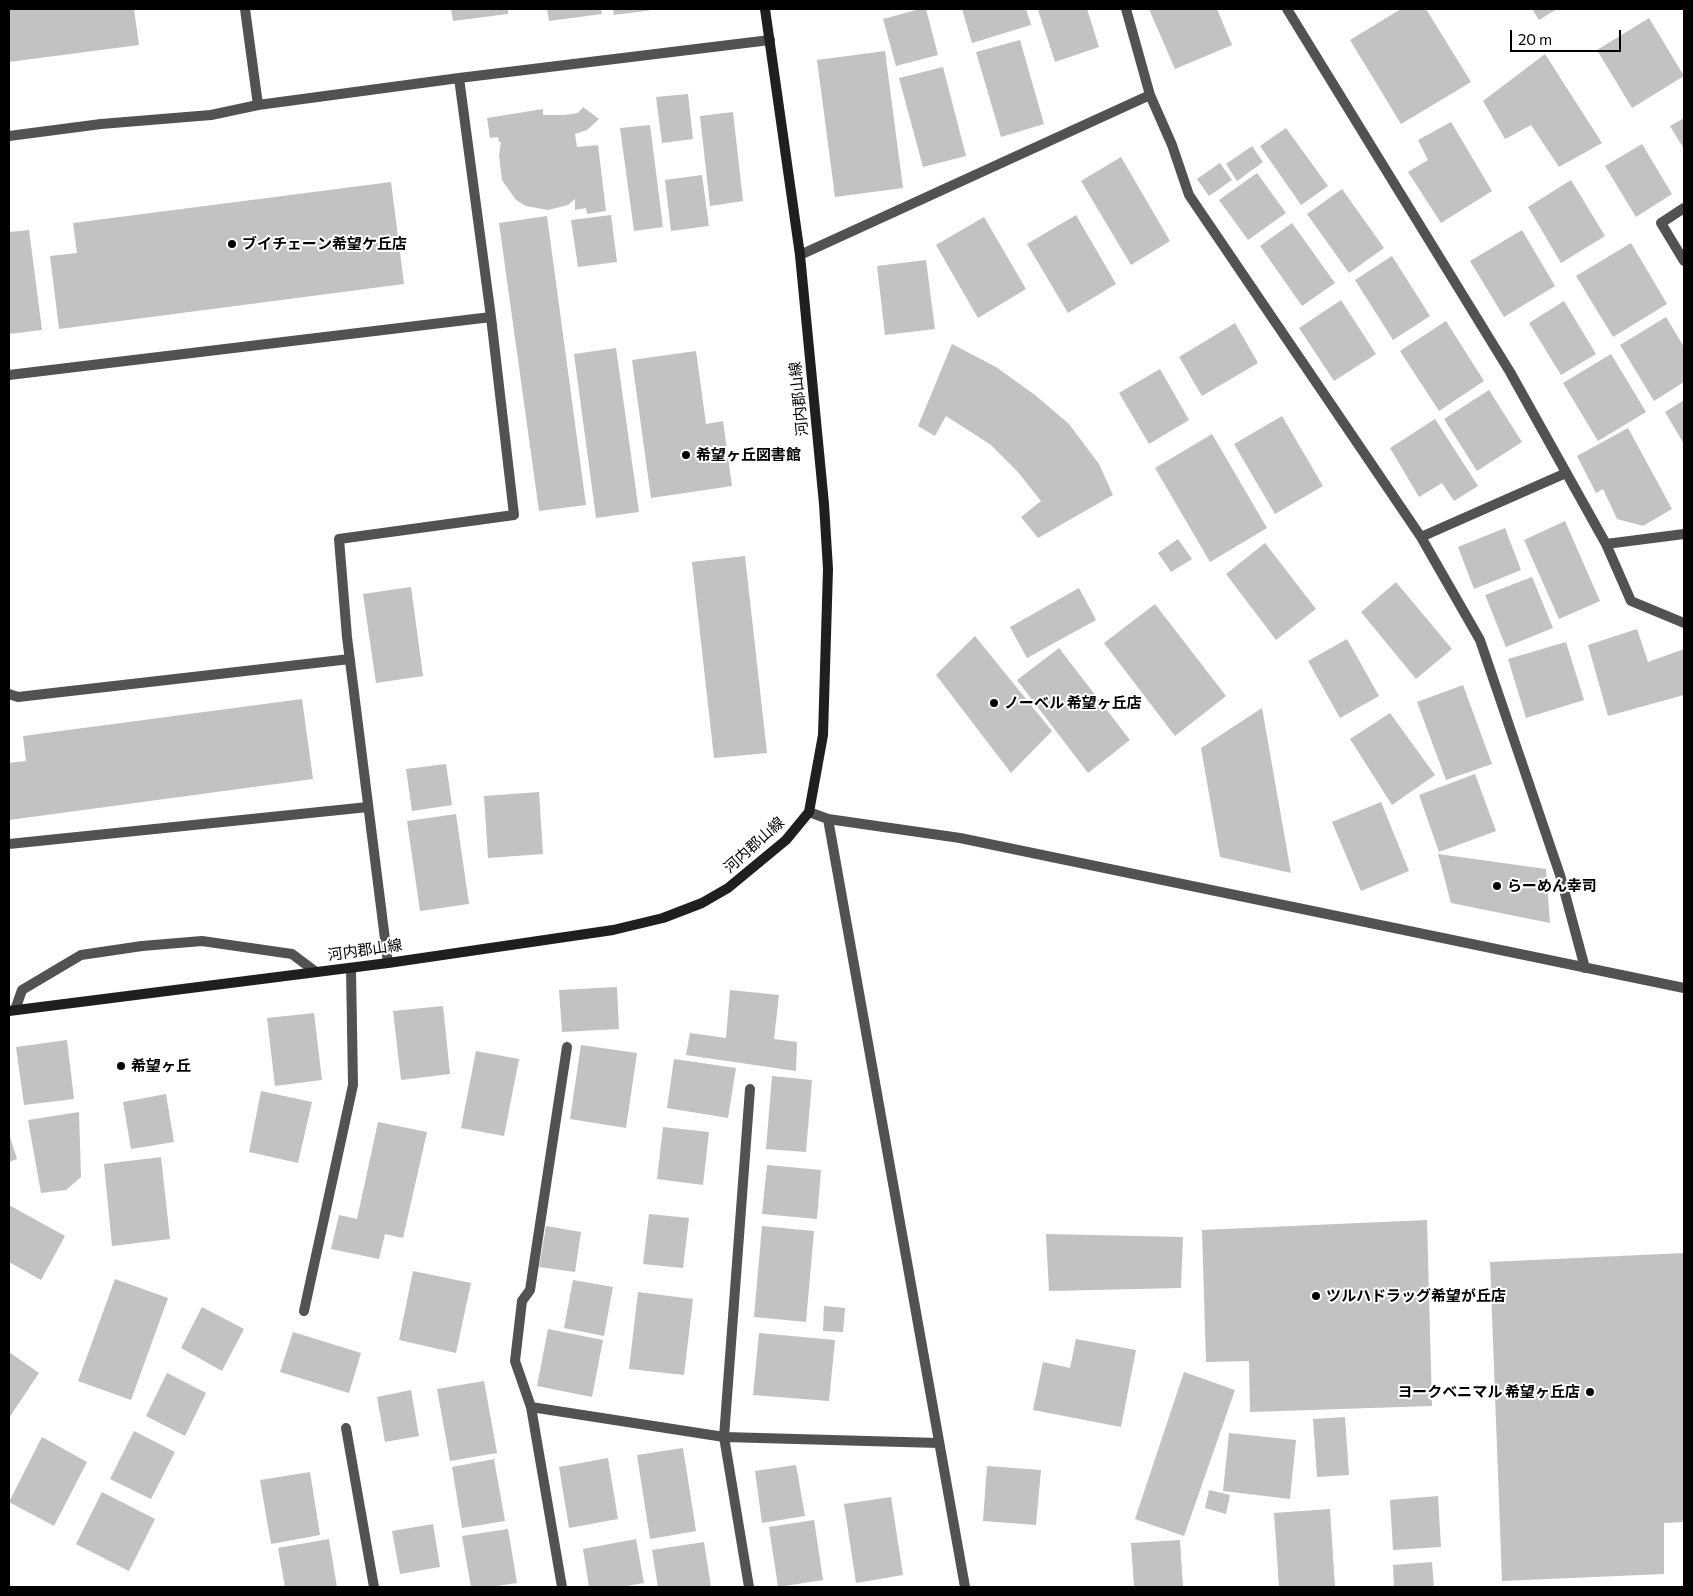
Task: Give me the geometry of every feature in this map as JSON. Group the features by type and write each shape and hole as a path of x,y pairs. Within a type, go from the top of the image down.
{"main road":[{"name":"河内郡山線","path":"12,1010 388,963 613,930 663,918 702,903 728,888 786,840 809,812 823,735 828,569 824,504 800,255 765,9"}],"street":[{"path":"245,9 258,105"},
{"path":"1126,9 1150,95 1172,144 1189,195 1421,537 1480,640 1560,875 1585,968"},
{"path":"1287,9 1510,372 1606,544 1631,600 1684,623"},
{"path":"9,136 101,124 212,115 258,105 770,40"},
{"path":"388,963 350,659 338,539 514,516 492,317 459,78"},
{"path":"800,255 1150,95"},
{"path":"1684,208 1661,223 1684,261"},
{"path":"9,375 492,317"},
{"path":"1421,537 1566,473"},
{"path":"1606,544 1684,534"},
{"path":"9,694 18,697 350,659"},
{"path":"9,844 368,807"},
{"path":"809,812 828,819 960,838 1684,988"},
{"path":"828,819 964,1587"},
{"path":"12,1010 22,990 81,955 142,946 202,940 292,954 316,972"},
{"path":"304,1311 353,1085 351,968"},
{"path":"562,1587 531,1407 515,1361 522,1300 530,1290 567,1047"},
{"path":"749,1587 724,1437 750,1089"},
{"path":"531,1407 724,1437 939,1444"},
{"path":"346,1428 374,1587"}],"building":[{"path":"9,9 134,9 139,45 9,62"},
{"path":"451,9 508,9 508,14 453,21"},
{"path":"547,9 601,9 602,14 549,21"},
{"path":"613,9 653,9 653,10 614,15"},
{"path":"926,9 938,55 896,66 883,19"},
{"path":"962,9 1026,9 1031,25 972,43"},
{"path":"1087,9 1099,47 1055,62 1038,10"},
{"path":"1149,9 1217,9 1232,45 1175,69"},
{"path":"1401,9 1426,9 1471,82 1401,124 1350,40"},
{"path":"1532,9 1557,9 1539,20"},
{"path":"1649,18 1684,76 1632,108 1597,50"},
{"path":"1020,40 1044,124 1001,137 976,52"},
{"path":"885,51 903,188 835,197 817,60"},
{"path":"1545,54 1602,143 1559,167 1531,125 1505,139 1483,101"},
{"path":"943,67 966,156 923,167 899,78"},
{"path":"688,94 693,139 662,143 656,97"},
{"path":"583,107 599,119 587,130 575,134 577,147 598,145 606,211 587,214 586,208 575,210 575,199 568,205 548,210 526,206 516,200 502,180 499,155 501,142 499,142 498,137 490,138 487,118 543,109 543,115 564,115 578,113"},
{"path":"733,112 743,201 710,206 700,116"},
{"path":"1684,118 1684,149 1670,126"},
{"path":"1451,122 1492,191 1441,223 1408,172 1428,160 1418,140"},
{"path":"650,125 663,227 634,231 620,128"},
{"path":"1286,128 1328,186 1301,205 1260,146"},
{"path":"1642,144 1672,194 1636,217 1605,166"},
{"path":"1252,146 1263,162 1237,181 1226,164"},
{"path":"1121,157 1170,241 1131,265 1081,181"},
{"path":"1220,163 1232,180 1209,196 1197,179"},
{"path":"1257,173 1286,213 1248,240 1219,200"},
{"path":"702,175 709,226 671,231 665,180"},
{"path":"1571,180 1605,236 1561,263 1528,207"},
{"path":"391,182 404,284 59,329 50,256 77,253 73,223"},
{"path":"1342,189 1384,248 1349,273 1307,214"},
{"path":"611,215 617,262 578,267 571,220"},
{"path":"1076,215 1116,284 1068,313 1027,244"},
{"path":"547,216 586,505 539,511 499,223"},
{"path":"984,217 1026,289 978,318 936,245"},
{"path":"1292,223 1335,283 1302,306 1260,246"},
{"path":"29,230 42,330 9,334 9,232"},
{"path":"1522,230 1555,286 1504,317 1470,261"},
{"path":"1631,243 1667,304 1613,337 1576,276"},
{"path":"1392,256 1430,316 1393,340 1355,280"},
{"path":"926,260 935,329 885,335 877,266"},
{"path":"1341,300 1376,354 1334,381 1299,328"},
{"path":"1564,301 1596,354 1561,375 1529,323"},
{"path":"1666,317 1684,347 1684,382 1654,401 1620,345"},
{"path":"1446,321 1484,381 1439,411 1400,351"},
{"path":"1235,323 1258,363 1202,396 1179,357"},
{"path":"952,344 996,367 1035,395 1069,424 1099,464 1113,495 1038,538 1021,517 1041,501 1017,471 991,445 946,416 935,436 918,426"},
{"path":"616,348 639,512 596,518 574,354"},
{"name":"希望ヶ丘図書館","path":"696,351 706,424 723,421 732,486 651,498 632,360"},
{"path":"1611,354 1646,412 1598,441 1563,383"},
{"path":"1160,369 1189,420 1149,444 1119,393"},
{"path":"1489,390 1522,442 1477,471 1444,419"},
{"path":"1684,400 1684,444 1665,412"},
{"path":"1282,416 1323,486 1275,514 1234,444"},
{"path":"1435,419 1478,486 1454,501 1442,483 1419,497 1390,448"},
{"path":"1628,428 1672,509 1643,526 1617,519 1603,489 1596,493 1577,456"},
{"path":"1212,434 1267,528 1210,562 1155,468"},
{"path":"1565,521 1600,601 1559,619 1524,540"},
{"path":"1505,528 1521,570 1474,589 1458,547"},
{"path":"1178,539 1192,559 1171,572 1158,553"},
{"path":"1265,543 1316,609 1276,640 1226,574"},
{"path":"745,556 767,753 714,758 692,562"},
{"path":"1532,577 1553,628 1506,647 1485,595"},
{"path":"1396,582 1452,649 1416,679 1361,612"},
{"path":"411,587 423,676 376,683 363,594"},
{"path":"1079,588 1096,620 1027,658 1010,627"},
{"path":"1155,604 1226,696 1175,736 1104,643"},
{"path":"1637,629 1648,662 1684,649 1684,695 1608,716 1588,645"},
{"name":"ノーベル 希望ヶ丘店","path":"975,636 1052,731 1011,773 936,675"},
{"path":"1347,639 1379,696 1340,718 1308,661"},
{"path":"1566,642 1584,700 1526,718 1508,659"},
{"path":"1059,648 1130,740 1088,773 1017,680"},
{"path":"1463,685 1492,764 1446,780 1417,702"},
{"path":"302,699 313,779 9,820 9,763 26,761 23,736"},
{"path":"1262,708 1291,873 1220,857 1201,748"},
{"path":"1390,713 1435,775 1392,805 1350,739"},
{"path":"446,764 452,805 412,811 406,769"},
{"path":"1475,774 1496,831 1439,852 1419,795"},
{"path":"539,792 543,854 488,858 484,796"},
{"path":"1381,802 1409,871 1361,891 1332,822"},
{"path":"456,814 469,904 420,911 407,821"},
{"name":"らーめん幸司","path":"1438,854 1546,869 1550,923 1451,903"},
{"path":"617,987 619,1029 562,1032 559,990"},
{"path":"730,990 779,995 774,1039 797,1042 796,1071 686,1055 690,1033 726,1038"},
{"path":"443,1006 450,1074 401,1080 393,1011"},
{"path":"314,1013 322,1080 275,1086 267,1018"},
{"path":"67,1040 74,1099 24,1105 16,1047"},
{"path":"581,1045 637,1053 626,1128 570,1119"},
{"path":"476,1051 519,1059 504,1136 461,1128"},
{"path":"674,1059 736,1068 728,1118 667,1108"},
{"path":"772,1076 812,1080 806,1152 766,1149"},
{"path":"261,1091 312,1102 298,1163 249,1152"},
{"path":"166,1094 174,1142 131,1149 123,1102"},
{"path":"79,1112 81,1177 66,1190 41,1193 28,1120"},
{"path":"378,1122 427,1132 403,1238 385,1234 379,1259 331,1249 339,1215 357,1219"},
{"path":"663,1127 709,1132 703,1185 657,1179"},
{"path":"9,1134 17,1159 9,1162"},
{"path":"161,1157 170,1239 112,1246 104,1164"},
{"path":"767,1165 821,1170 817,1219 762,1214"},
{"path":"9,1205 65,1236 41,1280 9,1262"},
{"path":"649,1214 689,1218 683,1268 643,1264"},
{"name":"ツルハドラッグ希望が丘店","path":"1427,1220 1432,1406 1250,1412 1249,1361 1206,1362 1202,1230"},
{"path":"546,1226 581,1232 575,1272 539,1267"},
{"path":"762,1226 814,1231 806,1322 754,1317"},
{"path":"1046,1234 1183,1237 1181,1288 1049,1291"},
{"name":"ヨークベニマル 希望ヶ丘店","path":"1684,1253 1684,1522 1664,1523 1664,1574 1502,1581 1490,1262"},
{"path":"413,1271 471,1283 456,1353 399,1340"},
{"path":"115,1279 168,1298 131,1400 78,1381"},
{"path":"573,1280 613,1287 604,1336 564,1328"},
{"path":"638,1292 693,1299 684,1375 629,1369"},
{"path":"824,1306 845,1308 843,1332 823,1331"},
{"path":"202,1307 244,1329 222,1371 181,1348"},
{"path":"548,1329 603,1340 592,1397 537,1386"},
{"path":"293,1332 361,1353 349,1393 280,1372"},
{"path":"759,1333 835,1340 829,1401 753,1395"},
{"path":"1076,1339 1136,1350 1121,1427 1033,1410 1043,1362 1070,1368"},
{"path":"9,1352 39,1373 9,1418"},
{"path":"1184,1372 1235,1390 1184,1536 1135,1519"},
{"path":"167,1373 206,1393 185,1436 146,1416"},
{"path":"484,1381 497,1453 450,1461 437,1389"},
{"path":"411,1390 419,1436 385,1442 377,1397"},
{"path":"1345,1417 1349,1475 1317,1477 1313,1419"},
{"path":"134,1431 175,1452 151,1499 110,1479"},
{"path":"1229,1433 1296,1440 1290,1499 1223,1491"},
{"path":"42,1437 87,1462 54,1526 9,1502"},
{"path":"683,1448 696,1531 650,1539 637,1455"},
{"path":"608,1458 618,1519 569,1528 559,1467"},
{"path":"494,1459 505,1521 462,1528 452,1467"},
{"path":"796,1465 805,1516 762,1523 755,1471"},
{"path":"987,1466 1041,1470 1036,1525 983,1521"},
{"path":"310,1472 320,1535 271,1544 260,1480"},
{"path":"1209,1490 1230,1495 1226,1514 1205,1508"},
{"path":"102,1492 155,1519 129,1571 76,1544"},
{"path":"1438,1496 1441,1547 1393,1550 1390,1500"},
{"path":"891,1497 903,1575 856,1583 844,1504"},
{"path":"1330,1509 1335,1587 1279,1587 1274,1513"},
{"path":"814,1520 823,1580 778,1587 769,1527"},
{"path":"433,1524 440,1567 400,1574 392,1531"},
{"path":"508,1529 517,1583 490,1587 471,1587 462,1536"},
{"path":"329,1539 337,1587 285,1587 278,1548"},
{"path":"636,1539 644,1583 621,1587 589,1587 583,1549"},
{"path":"1180,1540 1183,1587 1134,1587 1131,1543"},
{"path":"704,1542 711,1587 658,1587 652,1550"},
{"path":"1432,1562 1434,1587 1394,1587 1393,1565"}],"place":[{"name":"ブイチェーン希望ケ丘店","path":"232,244"},
{"name":"希望ヶ丘図書館","path":"686,455"},
{"name":"ノーベル 希望ヶ丘店","path":"994,703"},
{"name":"らーめん幸司","path":"1497,886"},
{"name":"希望ヶ丘","path":"121,1066"},
{"name":"ツルハドラッグ希望が丘店","path":"1316,1296"},
{"name":"ヨークベニマル 希望ヶ丘店","path":"1590,1392"}]}
